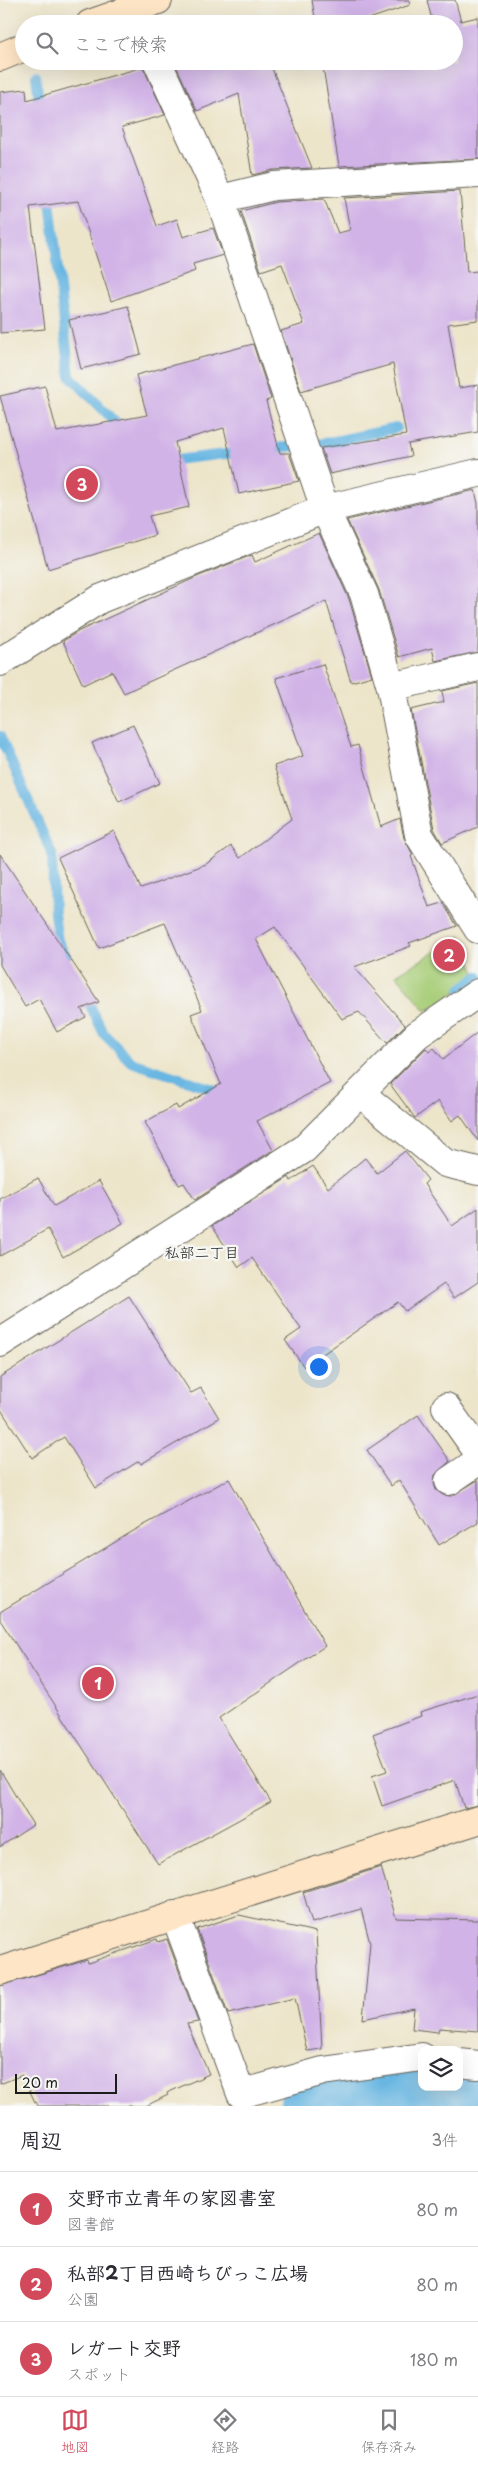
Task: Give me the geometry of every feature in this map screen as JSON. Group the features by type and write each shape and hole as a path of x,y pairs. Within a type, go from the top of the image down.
{"street":[{"path":"116,15 158,0"},
{"path":"0,57 15,51"},
{"path":"161,70 220,199 325,509 364,594 391,687 419,835 478,928"},
{"path":"220,199 274,186 478,174"},
{"path":"0,662 100,599 325,509 478,473"},
{"path":"391,687 478,667"},
{"path":"0,1343 304,1149 417,1035 478,993"},
{"path":"360,1093 445,1163 478,1171"},
{"path":"446,1408 478,1452"},
{"path":"449,1481 478,1461"},
{"path":"0,1971 478,1820"},
{"path":"175,1915 241,2094 323,2071 418,2058"},
{"path":"463,2063 478,2065"}],"green space":[{"path":"461,936 477,978 426,1011 396,975"}],"building":[{"path":"312,0 409,0 410,5 381,15 314,15"},
{"path":"427,0 455,0 459,15 431,15"},
{"path":"478,17 478,159 339,166 323,70 463,70 463,21"},
{"path":"132,70 144,70 165,115 122,127 157,226 177,219 183,237 213,228 223,255 193,264 195,271 111,301 78,201 30,207 45,329 0,333 0,92 26,89 27,100"},
{"path":"178,70 273,70 312,168 273,170 252,175 239,94 197,111"},
{"path":"460,191 467,272 478,271 478,320 448,324 459,388 478,385 478,432 408,444 411,456 330,474 321,448 406,435 393,364 301,391 281,331 304,324 282,264 261,271 241,211 276,202 324,199 338,233 350,230 344,198"},
{"path":"128,306 141,354 81,369 69,320"},
{"path":"253,344 271,399 266,401 280,453 289,453 299,481 239,494 224,428 175,442 189,507 149,516 155,535 48,569 0,396 45,386 57,432 147,415 136,375"},
{"path":"475,490 478,504 478,652 435,661 432,648 399,657 379,590 347,520"},
{"path":"319,533 349,599 372,676 351,682 326,601 124,693 112,671 83,685 63,641 79,631 199,576 252,555 255,562"},
{"path":"323,664 351,747 358,745 381,827 400,819 404,838 413,855 411,856 429,907 443,903 457,926 409,943 411,946 354,967 405,1025 387,1043 359,1012 342,1019 275,927 256,939 330,1083 257,1121 273,1150 195,1200 184,1183 179,1185 145,1122 176,1105 178,1109 221,1084 191,1014 202,1010 165,923 99,948 58,858 114,831 141,889 206,864 231,846 240,858 292,819 274,766 303,756 276,678"},
{"path":"478,683 478,827 442,843 434,829 411,710 444,702 442,691"},
{"path":"133,725 160,783 119,802 92,743"},
{"path":"0,854 99,1002 81,1009 86,1017 57,1032 39,999 25,1007 0,965"},
{"path":"478,1032 478,1141 460,1115 452,1121 438,1101 415,1118 390,1084 426,1048 429,1052 434,1048 443,1059"},
{"path":"405,1151 428,1180 424,1184 452,1226 478,1208 478,1282 454,1298 444,1284 405,1311 398,1302 304,1367 285,1340 301,1329 252,1258 239,1267 212,1226 289,1177 291,1181 313,1166 328,1188 365,1158 377,1173"},
{"path":"38,1178 54,1206 99,1181 123,1223 63,1257 48,1229 0,1256 0,1199"},
{"path":"129,1296 191,1393 201,1388 219,1418 141,1464 139,1461 96,1488 64,1437 32,1458 0,1408 0,1377"},
{"path":"418,1415 450,1461 435,1475 434,1483 436,1490 443,1495 451,1496 478,1480 478,1522 439,1545 399,1480 391,1486 367,1450"},
{"path":"229,1479 325,1646 219,1718 271,1802 158,1864 0,1620 0,1612 135,1530"},
{"path":"478,1694 478,1805 464,1808 455,1780 382,1806 372,1776 387,1771 373,1734 421,1716 420,1712"},
{"path":"0,1770 33,1825 0,1847"},
{"path":"381,1867 396,1918 478,1920 478,2031 439,2028 438,2032 412,2029 414,2008 363,2019 370,1943 361,1909 312,1923 303,1892"},
{"path":"239,1915 316,1932 322,2049 307,2051 295,1998 228,2014 197,1929"},
{"path":"157,1939 158,1942 167,1939 198,2022 187,2024 209,2074 167,2093 168,2095 146,2106 37,2106 22,2075 0,2084 0,1986 87,1960 88,1963"}],"waterway":[{"path":"36,76 40,110"},
{"path":"49,191 70,376 124,431"},
{"path":"265,449 325,443 397,428"},
{"path":"166,461 243,452"},
{"path":"0,736 52,854 54,914 58,941 66,956"},
{"path":"461,989 478,976"},
{"path":"84,993 104,1034 131,1062 225,1093"},
{"path":"310,2106 419,2093 478,2094"}],"place":[{"name":"レガート交野","path":"82,484"},
{"name":"私部2丁目西崎ちびっこ広場","path":"449,955"},
{"name":"交野市立青年の家図書室","path":"98,1683"}],"district":[{"name":"私部二丁目","path":"202,1251"}]}
